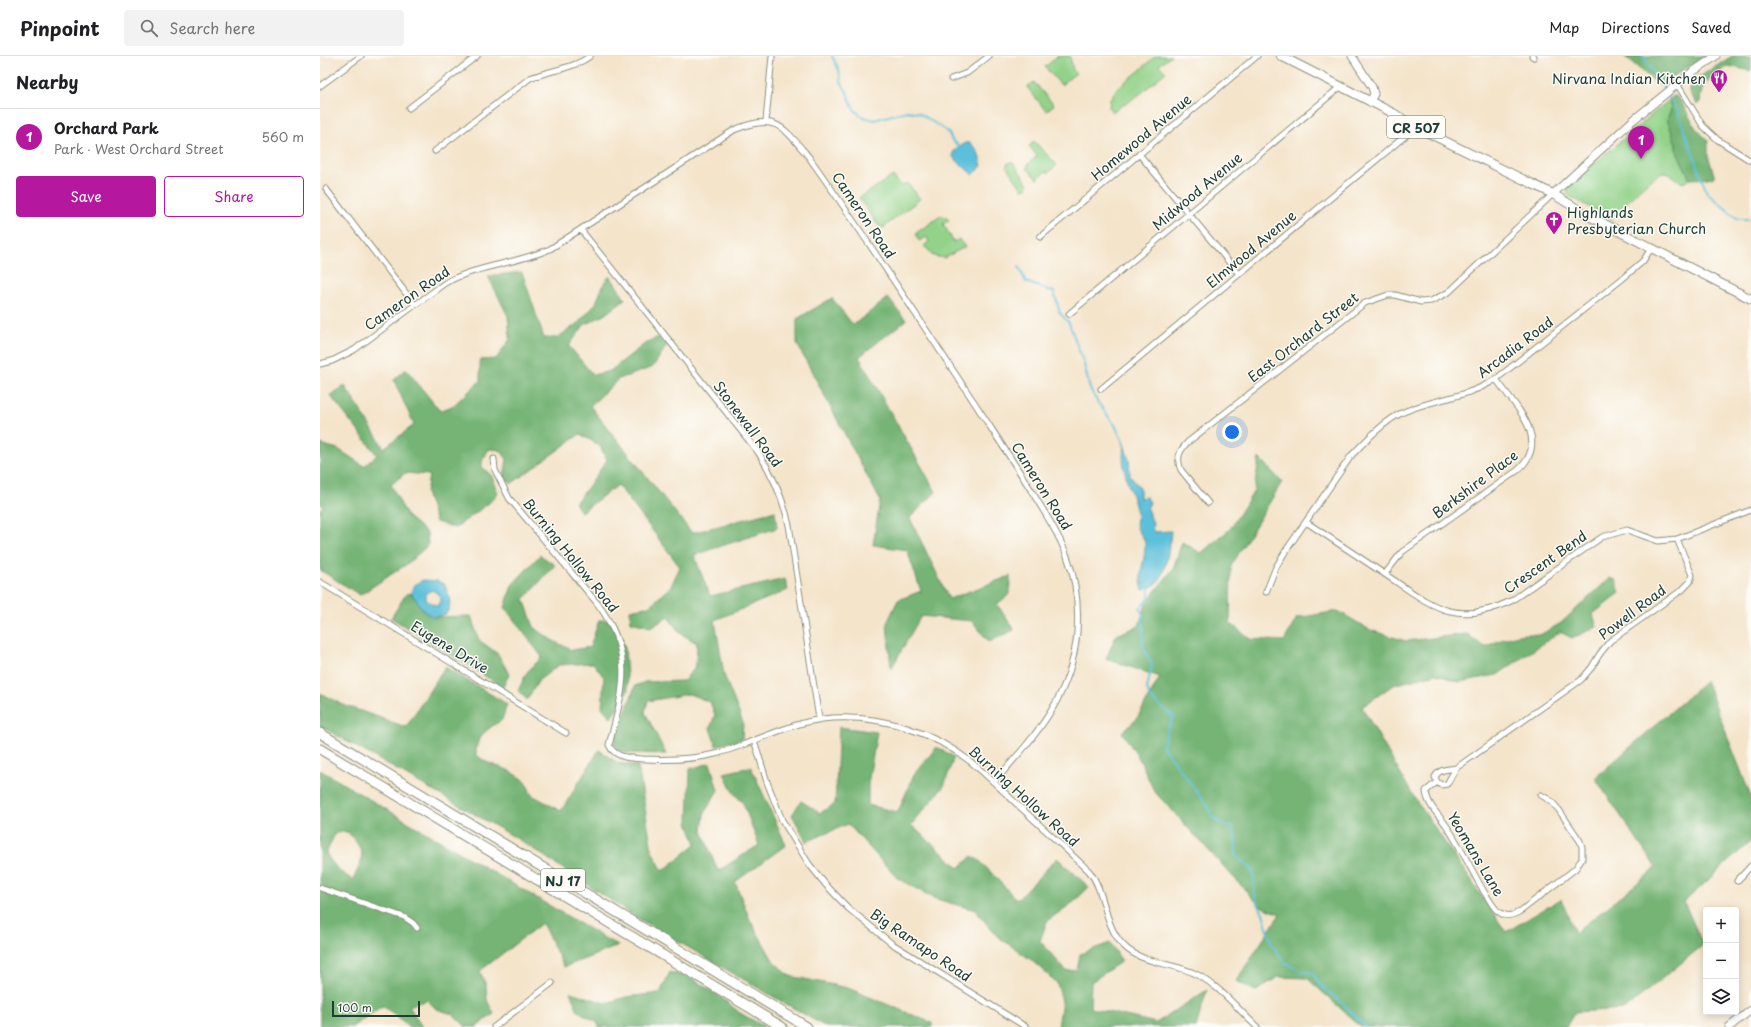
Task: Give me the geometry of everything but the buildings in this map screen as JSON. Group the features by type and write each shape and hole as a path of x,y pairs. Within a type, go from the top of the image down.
{"highway":[{"name":"NJ 17","path":"320,733 807,1027"},
{"name":"NJ 17","path":"320,749 782,1027"}],"main road":[{"name":"CR 507","path":"1281,56 1416,127 1553,194 1589,216 1751,299"},
{"path":"1352,56 1372,87 1374,94 1370,102"},
{"path":"1553,194 1632,121 1663,95 1716,56"},
{"path":"1729,1027 1751,1010"}],"street":[{"path":"320,86 361,56"},
{"path":"409,108 476,56"},
{"path":"766,121 772,56"},
{"path":"950,79 967,73 989,56"},
{"name":"Homewood Avenue","path":"1040,237 1257,56"},
{"path":"435,151 530,78 564,68 587,57"},
{"path":"1675,86 1703,126 1718,140 1751,161"},
{"name":"Midwood Avenue","path":"1069,314 1340,87"},
{"name":"Cameron Road","path":"320,364 332,361 354,350 457,276 540,254 581,230 717,140 751,123 766,121 779,126 785,130 822,174 1021,474 1054,526 1068,558 1075,585 1078,616 1075,649 1066,681 1044,723 994,782"},
{"name":"Elmwood Avenue","path":"1101,389 1416,127"},
{"path":"1139,154 1239,274"},
{"path":"326,189 415,305"},
{"name":"East Orchard Street","path":"1208,503 1181,470 1178,464 1179,452 1188,442 1365,303 1388,295 1395,295 1421,302 1431,301 1449,292 1553,194"},
{"name":"Stonewall Road","path":"581,230 758,452 775,481 786,510 789,525 819,719"},
{"name":"Arcadia Road","path":"1266,592 1276,567 1351,456 1396,416 1406,411 1467,394 1482,388 1496,379 1643,261 1652,247"},
{"name":"Berkshire Place","path":"1385,574 1402,552 1518,470 1528,460 1533,446 1531,432 1496,379"},
{"name":"Burning Hollow Road","path":"494,459 495,470 509,498 606,614 616,636 623,662 624,676 621,702 610,745 612,751 618,755 635,758 677,760 716,754 819,719 859,718 877,720 909,728 955,751 994,782 1094,878 1101,891 1112,928 1116,936 1127,949 1142,958 1186,970 1206,980 1257,1027"},
{"path":"1678,539 1751,510"},
{"name":"Crescent Bend","path":"1306,522 1431,605 1456,612 1481,612 1511,601 1602,537 1611,533 1628,530 1658,540 1678,539"},
{"name":"Powell Road","path":"1456,768 1438,772 1435,777 1437,782 1441,785 1447,784 1456,768 1581,680 1610,641 1682,590 1690,582 1692,575 1678,539"},
{"name":"Eugene Drive","path":"320,582 566,733"},
{"name":"Big Ramapo Road","path":"754,740 767,782 782,820 809,864 826,885 848,908 891,943 1026,1027"},
{"name":"Yeomans Lane","path":"1437,782 1426,791 1430,804 1455,838 1474,875 1495,908 1506,916 1517,913 1528,906 1575,869 1582,859 1582,847 1580,841 1555,806 1541,795"},
{"path":"1737,881 1751,866"},
{"path":"320,888 404,916 413,922 417,928"},
{"path":"494,1027 552,983"}],"green space":[{"path":"1058,56 1070,56 1073,70 1076,73 1061,85 1045,67"},
{"path":"1155,56 1172,56 1159,65 1166,72 1139,95 1112,112 1109,108 1110,100 1116,89 1138,72"},
{"path":"1624,56 1706,56 1659,85"},
{"path":"1732,56 1751,56 1751,71 1728,66 1705,84 1700,102 1697,105 1690,92 1690,83"},
{"path":"1034,82 1054,105 1046,111 1027,87"},
{"path":"1675,95 1680,100 1695,127 1708,141 1708,155 1715,178 1690,179 1676,149 1676,144 1667,119 1671,110 1669,100"},
{"path":"1669,100 1671,110 1667,119 1676,144 1676,149 1690,179 1683,183 1669,174 1664,173 1659,175 1644,185 1612,219 1569,196 1567,193 1568,186"},
{"path":"1034,141 1057,165 1048,173 1046,171 1037,179 1027,168 1028,164 1037,156 1029,146"},
{"path":"1013,162 1028,184 1027,188 1022,189 1007,167 1007,164"},
{"path":"893,176 902,186 908,183 920,199 883,228 877,224 859,198"},
{"path":"942,215 949,220 943,224 954,242 959,239 965,247 944,258 934,256 924,246 929,241 926,237 919,241 916,233"},
{"path":"522,272 544,338 557,338 578,323 595,305 605,281 610,276 625,299 604,315 584,325 569,346 593,375 610,371 647,342 659,337 667,345 653,367 619,379 590,406 692,533 775,511 777,528 694,555 710,596 785,579 788,590 715,620 724,675 743,723 742,739 716,746 710,728 715,715 710,702 689,694 648,701 645,712 666,754 625,753 617,749 614,742 635,686 645,682 684,681 696,665 697,643 680,633 668,617 651,627 631,622 630,610 650,606 671,586 680,567 618,485 581,512 575,503 607,460 600,446 580,434 511,484 504,477 507,459 500,450 489,449 482,461 482,467 492,476 498,493 489,503 455,528 436,522 426,493 429,475 405,473 391,485 407,516 427,533 428,545 407,564 360,595 320,570 320,509 323,507 320,502 320,444 338,449 364,466 377,455 330,395 345,386 384,448 414,425 394,380 406,369 440,411 454,405 480,381 480,360 496,359 510,339 508,316 488,276"},
{"path":"832,298 853,325 888,298 906,320 859,357 936,492 910,518 949,599 1010,576 1010,594 997,604 1014,630 989,642 972,621 921,616 891,669 887,623 898,600 921,591 907,550 873,545 880,500 797,344 797,319"},
{"path":"1259,458 1282,482 1231,566 1230,623 1250,639 1284,641 1297,618 1338,611 1370,630 1406,641 1467,634 1484,647 1519,635 1540,635 1561,623 1610,578 1616,580 1620,593 1593,614 1597,627 1572,638 1560,632 1497,675 1459,682 1436,674 1393,685 1362,707 1412,794 1506,932 1561,899 1575,933 1656,868 1595,778 1706,681 1751,797 1751,841 1684,902 1703,945 1625,1009 1575,1012 1566,1027 1361,1027 1307,978 1278,977 1256,991 1236,981 1280,914 1260,906 1154,791 1140,760 1122,732 1136,720 1160,677 1106,659 1116,635 1139,626 1147,601 1173,569 1182,542 1201,553 1230,529 1254,491"},
{"path":"540,555 555,565 524,599 534,627 550,639 571,650 590,647 599,620 615,621 625,648 628,691 611,718 602,707 604,677 593,663 559,665 539,680 527,700 518,691 527,672 542,657 505,608 512,585"},
{"path":"411,593 426,613 434,617 471,616 479,640 498,654 509,674 503,687 391,618 406,594"},
{"path":"445,667 507,704 502,720 487,730 480,738 476,749 476,755 486,762 508,770 525,781 532,795 561,811 599,750 618,763 638,766 652,851 663,871 696,844 688,823 690,769 710,763 718,790 704,814 702,831 718,871 759,845 743,803 733,792 724,773 751,767 786,845 735,882 750,920 774,962 790,976 848,988 932,1023 932,1027 826,1027 639,919 518,839 320,726 320,693 341,704 406,727"},
{"path":"839,727 877,732 868,784 868,805 898,812 914,774 937,747 954,757 944,786 911,825 959,868 972,856 981,862 1017,900 1057,858 1089,887 1075,901 1047,921 1040,941 1066,971 1077,970 1080,954 1110,943 1122,961 1091,982 1090,1008 1156,1023 1207,990 1196,1027 1058,1027 1062,1001 1057,983 1030,959 997,936 975,910 933,898 897,878 848,824 806,842 792,815 801,801 820,813 835,804"},
{"path":"320,770 618,946 564,967 542,923 480,971 486,985 487,1000 494,1014 476,1027 466,1027 453,1014 436,1009 427,1000 409,1006 422,1027 409,1027 396,1015 382,1006 352,1027 320,1027","holes":["348,832 358,845 362,854 360,865 353,880 339,871 326,854 335,833"]},
{"path":"670,972 691,978 718,995 740,1013 765,1027 599,1027 597,1022 578,1011 570,992 606,1003 626,997 660,993"}],"water":[{"path":"965,143 970,143 978,152 982,166 973,175 953,157 954,151"},
{"path":"1124,444 1129,460 1130,476 1140,488 1140,498 1146,497 1150,502 1147,509 1153,523 1152,529 1155,532 1171,531 1170,543 1163,573 1157,583 1143,590 1141,584 1141,573 1145,542 1136,524 1137,513 1135,503 1125,471 1123,454"},
{"path":"423,580 438,581 445,585 450,603 446,614 434,617 426,613 411,593 413,586","holes":["432,590 440,595 441,600 437,606 426,600 426,594"]}],"waterway":[{"path":"832,56 839,70 841,82 847,92 853,108 861,116 874,120 907,111 919,113 948,132 952,140 959,146"},
{"path":"1643,56 1677,110 1707,193 1738,219 1751,219"},
{"path":"1019,267 1026,282 1054,292 1060,313 1069,323 1084,364 1090,389 1098,403 1115,425 1124,444"},
{"path":"1149,588 1149,598 1140,608 1143,615 1143,647 1152,665 1147,689 1150,698 1174,717 1167,730 1163,747 1206,804 1212,816 1220,823 1232,827 1235,835 1236,856 1253,870 1255,898 1263,913 1272,945 1286,963 1300,971 1313,973 1320,985 1347,1007 1365,1027"}],"place":[{"name":"Nirvana Indian Kitchen","path":"1719,93"},
{"name":"Orchard Park","path":"1641,159"},
{"name":"Highlands Presbyterian Church","path":"1554,235"}]}
